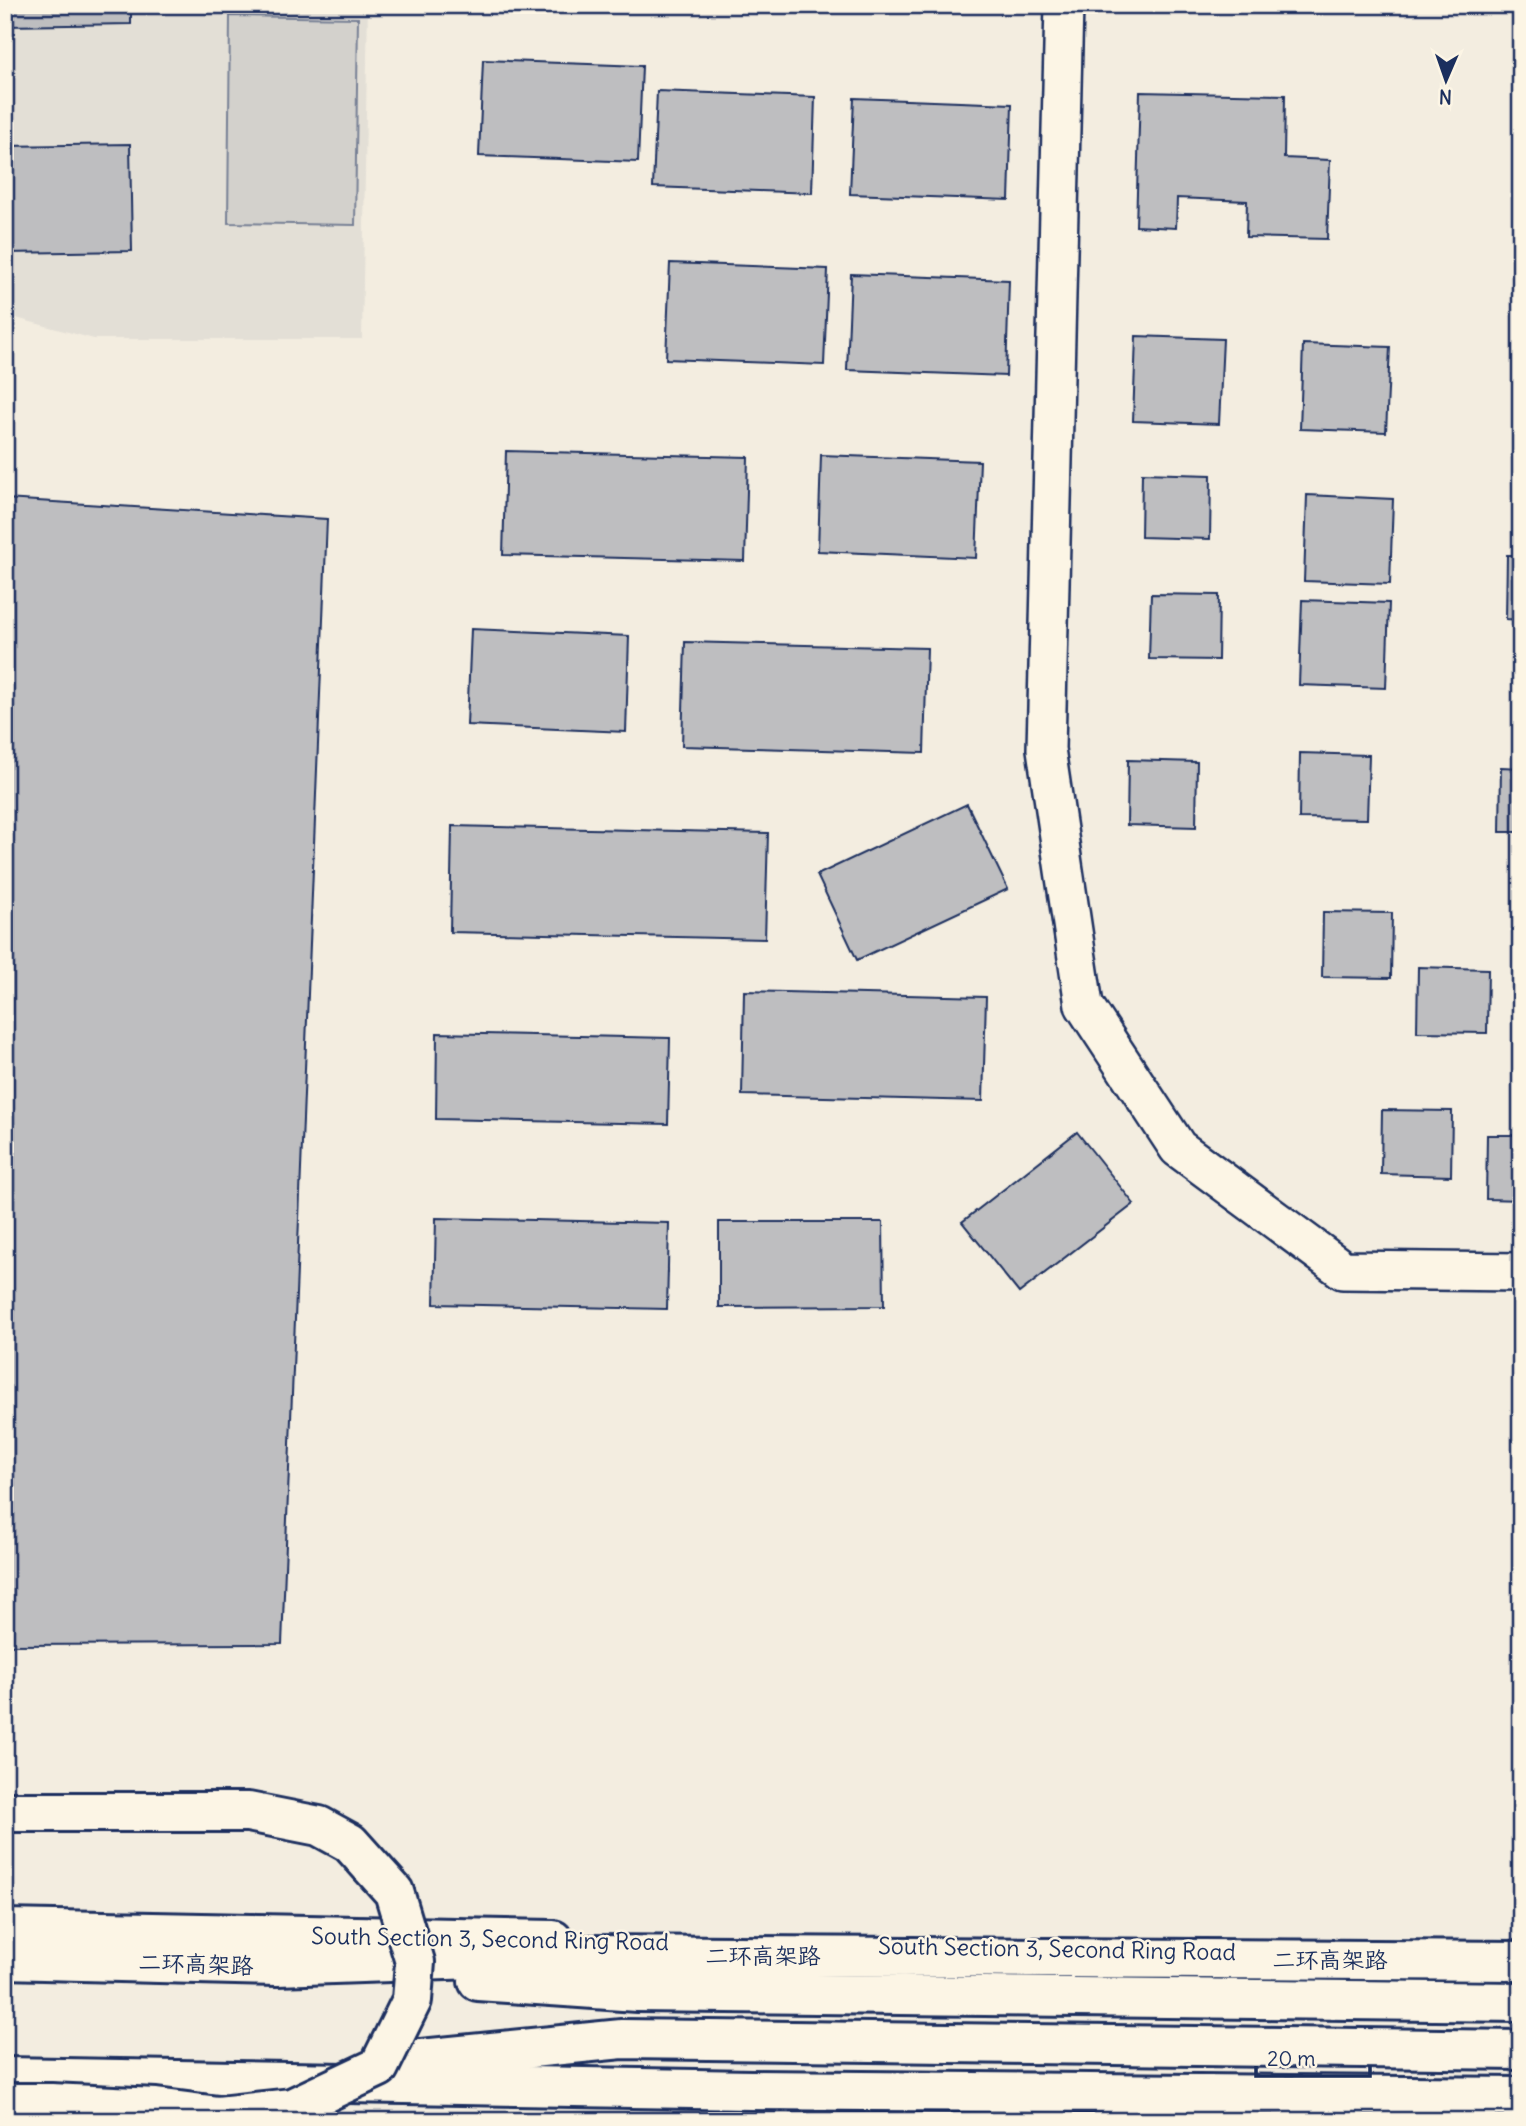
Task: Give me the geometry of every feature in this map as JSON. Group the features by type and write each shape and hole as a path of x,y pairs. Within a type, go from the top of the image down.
{"main road":[{"path":"5,1812 248,1812 318,1826 350,1843 394,1892 415,1962 412,2000 379,2067 292,2108 218,2116 156,2108 5,2103"},
{"name":"South Section 3, Second Ring Road","path":"5,1929 1388,1954 1521,1944"},
{"path":"5,1946 55,1959"},
{"path":"1388,1954 1521,1961"},
{"name":"二环高架路","path":"5,1958 277,1966 589,1955 1521,1961"},
{"path":"277,1966 637,1992 1521,2002"},
{"path":"222,2080 622,2039 1521,2050"},
{"path":"5,2077 751,2090 1521,2097"}],"lane":[{"path":"1064,5 1046,749 1084,1005 1178,1148 1342,1270 1521,1272"}],"shaded area":[{"path":"5,5 368,5 362,339 94,339 5,315"},
{"path":"230,16 358,18 355,225 228,223"}],"building":[{"path":"5,5 131,5 131,24 5,26"},
{"path":"483,60 642,66 638,162 479,156"},
{"path":"657,91 815,97 812,193 653,187"},
{"path":"1140,92 1285,95 1284,158 1330,160 1327,239 1246,237 1247,201 1177,198 1176,228 1136,226"},
{"path":"854,98 1012,104 1009,200 850,194"},
{"path":"130,144 132,251 5,253 5,146"},
{"path":"670,263 828,269 824,365 666,359"},
{"path":"851,274 1009,280 1006,376 847,370"},
{"path":"1136,336 1223,339 1219,424 1133,421"},
{"path":"1303,344 1390,347 1386,432 1300,429"},
{"path":"506,451 748,457 745,561 503,555"},
{"path":"821,455 980,461 976,558 818,551"},
{"path":"1142,473 1211,475 1210,539 1141,537"},
{"path":"1307,495 1393,499 1390,584 1304,581"},
{"path":"5,499 327,519 282,1644 5,1645"},
{"path":"1507,555 1521,555 1521,620 1506,619"},
{"path":"1151,594 1219,595 1218,660 1149,659"},
{"path":"1302,600 1389,603 1386,688 1299,685"},
{"path":"471,629 629,636 626,732 467,725"},
{"path":"685,642 927,648 924,753 682,746"},
{"path":"1300,753 1369,755 1367,819 1299,818"},
{"path":"1128,760 1197,762 1196,827 1127,825"},
{"path":"1501,767 1521,768 1521,832 1500,832"},
{"path":"967,804 1008,889 857,960 817,875"},
{"path":"452,826 768,833 765,939 450,932"},
{"path":"1323,912 1392,913 1391,978 1322,977"},
{"path":"1418,967 1488,969 1487,1033 1417,1032"},
{"path":"744,991 986,997 983,1101 742,1095"},
{"path":"437,1033 670,1038 668,1124 436,1119"},
{"path":"1382,1110 1452,1111 1451,1176 1381,1174"},
{"path":"1077,1132 1134,1204 1019,1293 962,1222"},
{"path":"1487,1135 1521,1135 1521,1200 1486,1199"},
{"path":"436,1218 669,1223 667,1309 434,1304"},
{"path":"719,1222 883,1222 884,1306 719,1307"}]}
